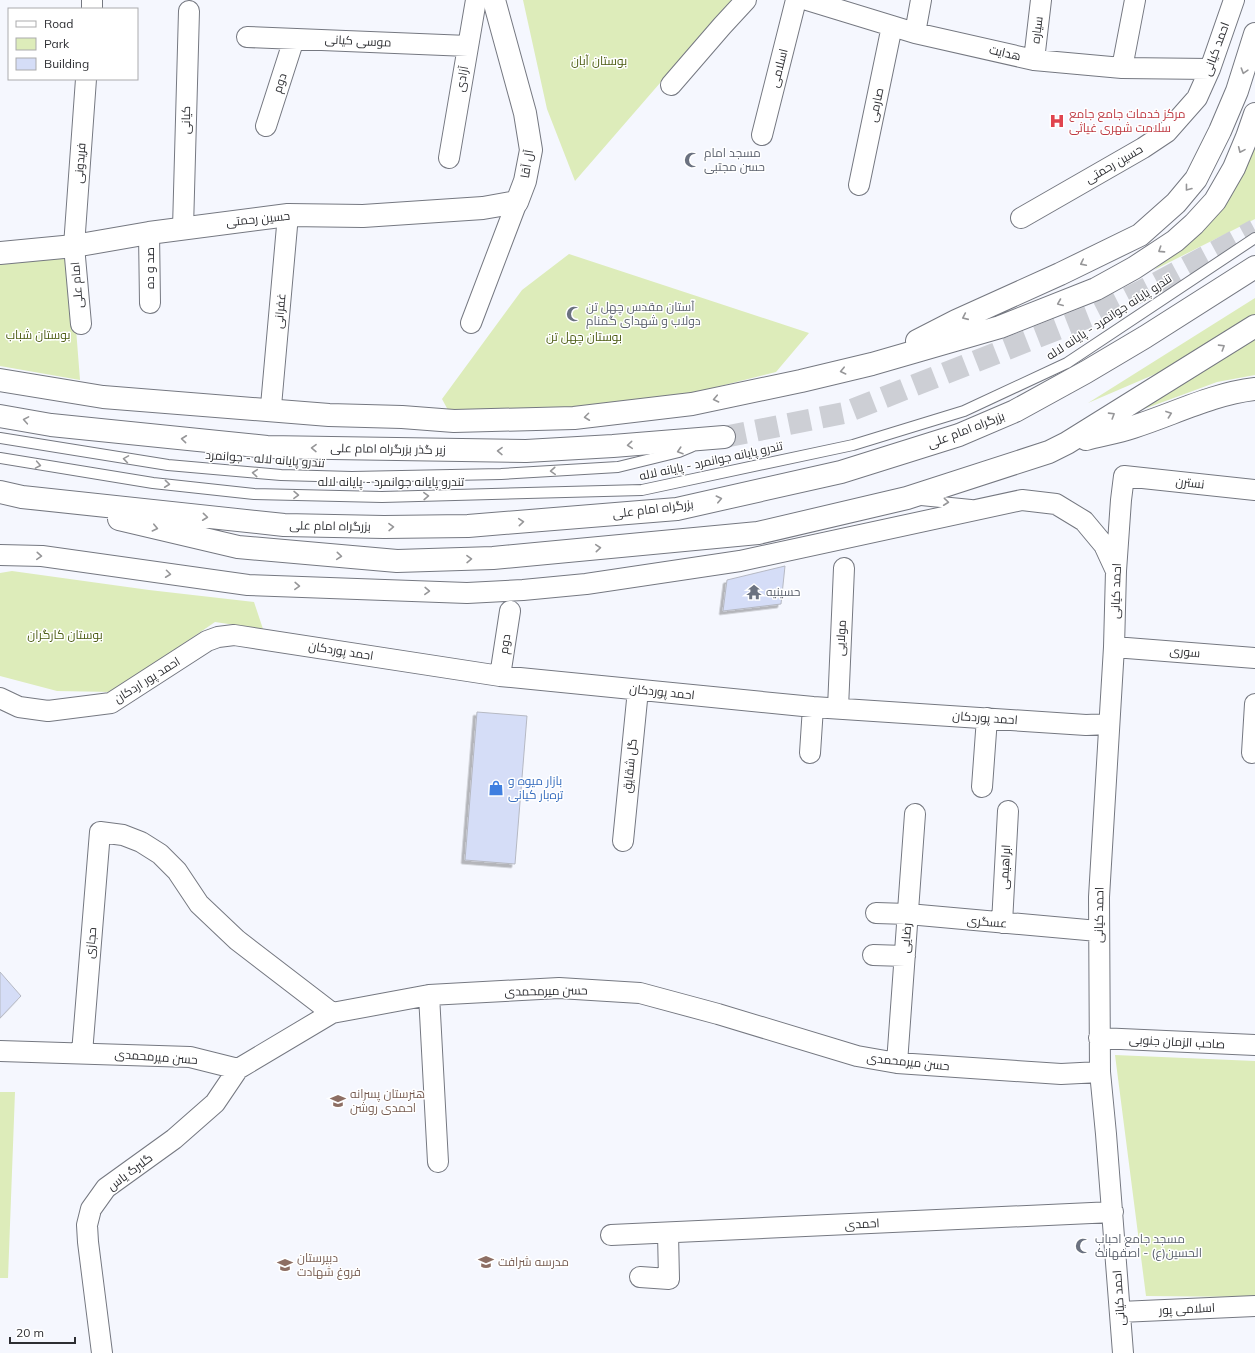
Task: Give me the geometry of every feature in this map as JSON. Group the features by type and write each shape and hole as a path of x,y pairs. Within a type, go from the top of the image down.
{"main road":[{"name":"آل آقا","path":"494,0 525,113 531,150 525,181 517,202"},
{"path":"872,364 956,321 1060,274 1140,235 1176,203 1196,179 1238,91 1255,34"},
{"path":"0,380 103,397 329,415 402,417 454,421 574,418 692,404 801,381 872,364 1000,327 1096,289 1134,268 1175,241 1194,224 1215,201 1234,168 1255,114"},
{"name":"حسین رحمتی","path":"0,253 74,246 183,228 288,215 370,215 483,208 517,202"},
{"name":"بزرگراه امام علی","path":"0,492 22,497 284,525 384,527 468,526 677,509 841,472 960,435 1015,411 1086,372 1145,337 1255,267"},
{"path":"22,497 238,547 397,561 493,558 758,533 908,498 1048,452 1067,443 1255,326"},
{"path":"1067,443 1132,427 1200,402 1243,390 1255,389"},
{"name":"زیر گذر بزرگراه امام علی","path":"0,416 51,425 267,448 526,451 721,437"}],"street":[{"name":"آزادی","path":"449,158 476,0"},
{"path":"671,85 746,0"},
{"name":"هدایت","path":"807,0 915,33 1034,60 1122,68 1210,69"},
{"name":"اسلامی","path":"762,135 807,0"},
{"path":"915,33 921,0"},
{"name":"سیاره","path":"1034,60 1041,0"},
{"path":"1122,68 1135,0"},
{"name":"احمد کیانی","path":"1197,98 1210,69 1234,0"},
{"name":"کیانی","path":"183,228 189,11"},
{"name":"صارمی","path":"860,185 892,26"},
{"name":"موسی کیانی","path":"247,37 468,46"},
{"name":"دوم","path":"266,126 294,39"},
{"name":"فریدونی","path":"74,246 86,80"},
{"name":"حسین رحمتی","path":"1021,218 1144,148 1167,132 1197,98"},
{"name":"آل آقا","path":"471,323 517,202"},
{"name":"غفرانی","path":"271,406 288,215"},
{"name":"صد و ده","path":"149,233 150,302"},
{"name":"امام علی","path":"74,246 81,324"},
{"name":"احمد کیانی","path":"1123,1353 1113,1212 1100,1072 1098,931 1114,647 1116,571 1124,476"},
{"name":"نسترن","path":"1124,476 1255,490"},
{"path":"0,555 42,556 248,584 467,593 523,590 586,584 740,561 1022,500 1056,504 1084,521 1104,545 1116,571"},
{"name":"مولایی","path":"838,708 844,568"},
{"name":"دوم","path":"500,676 510,611"},
{"name":"احمد پوردکان","path":"218,637 234,635 500,676 813,708 838,708 1086,725 1109,724"},
{"name":"احمد پور اردکان","path":"0,698 19,707 48,711 111,703 207,641 218,637"},
{"name":"سوری","path":"1114,647 1255,658"},
{"name":"گل شقایق","path":"623,841 638,690"},
{"path":"1252,752 1255,704"},
{"path":"810,754 813,708"},
{"path":"982,787 987,718"},
{"name":"ابراهیمی","path":"1002,923 1008,811"},
{"name":"رضایی","path":"897,1063 915,814"},
{"name":"حجازی","path":"82,1053 100,832 123,835 141,842 160,854 177,871 199,904 237,940 332,1013"},
{"name":"عسگری","path":"876,913 908,914 1098,931"},
{"path":"873,955 905,956"},
{"name":"حسن میرمحمدی","path":"0,1051 190,1057 238,1068 332,1013 429,995 559,988 640,993 718,1014 857,1056 897,1063 1061,1074 1100,1072"},
{"path":"429,995 438,1162"},
{"name":"صاحب الزمان جنوبی","path":"1099,1038 1255,1045"},
{"name":"گلبرگ یاس","path":"102,1353 88,1242 87,1225 91,1209 106,1188 174,1139 215,1103 238,1068"},
{"name":"احمدی","path":"611,1235 1113,1212"},
{"path":"640,1277 669,1279 668,1233"},
{"name":"اسلامی پور","path":"1120,1312 1255,1306"}],"lane":[{"name":"تندرو پایانه جوانمرد - پایانه لاله","path":"0,458 153,483 254,494 382,497 642,490 853,445 964,411 1067,363 1255,238"},
{"name":"تندرو پایانه لاله - جوانمرد","path":"0,438 168,465 281,475 352,478 501,474 618,467 678,452 721,437"},
{"path":"908,498 985,507"}],"green space":[{"name":"بوستان آبان","path":"523,0 732,0 575,181 547,109"},
{"path":"1255,141 1255,219 1154,270 1209,222"},
{"name":"بوستان شباب","path":"70,252 80,380 0,366 0,263"},
{"name":"بوستان چهل تن","path":"569,254 809,333 776,372 641,406 455,423 442,399 522,290"},
{"path":"1255,298 1255,315 1174,366 1088,403"},
{"path":"1255,337 1255,375 1217,382 1125,416"},
{"name":"بوستان کارگران","path":"12,571 149,590 254,602 263,629 215,622 113,692 57,691 0,676 0,573"},
{"path":"1115,1055 1255,1061 1255,1297 1146,1296"},
{"path":"0,1092 15,1092 8,1278 0,1278"}],"building":[{"name":"حسینیه","path":"785,566 781,604 723,611 727,580"},
{"name":"بازار میوه و تره‌بار کیانی","path":"477,712 527,716 515,864 465,860"},
{"path":"0,972 21,996 0,1018"}],"tunnel":[{"path":"724,437 844,413 1096,314 1255,230"}],"place":[{"name":"مرکز خدمات جامع جامع سلامت شهری غیاثی","path":"1057,121"},
{"name":"مسجد امام حسن مجتبی","path":"692,160"},
{"name":"آستان مقدس چهل تن دولاب و شهدای گمنام","path":"574,314"},
{"name":"حسینیه","path":"754,592"},
{"name":"بازار میوه و تره‌بار کیانی","path":"496,788"},
{"name":"هنرستان پسرانه احمدی روشن","path":"338,1101"},
{"name":"مسجد جامع احباب الحسین(ع) - اصفهانک","path":"1083,1246"},
{"name":"مدرسه شرافت","path":"486,1262"},
{"name":"دبیرستان فروغ شهادت","path":"285,1265"}]}
